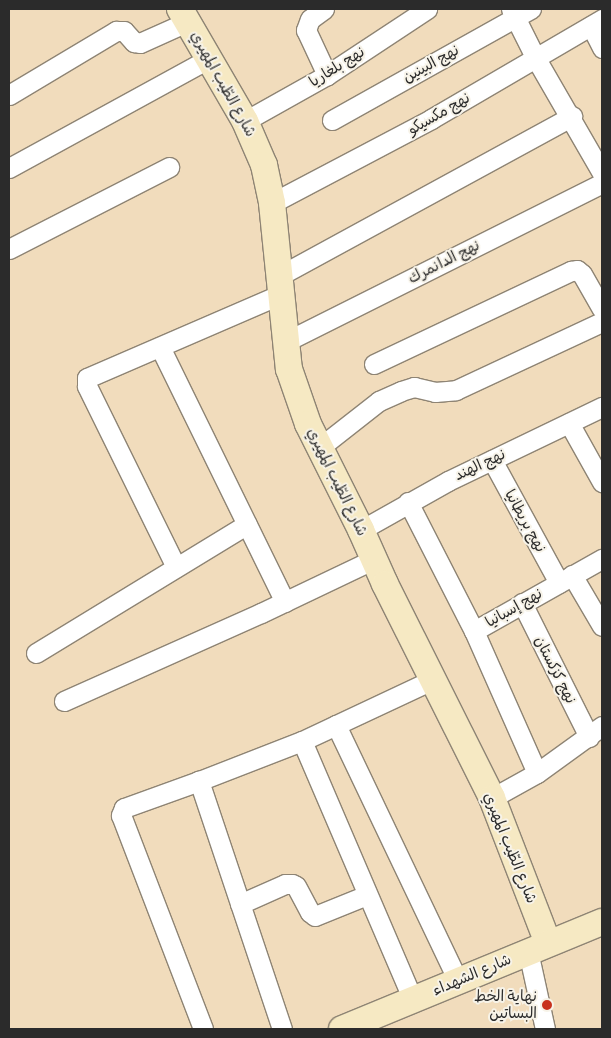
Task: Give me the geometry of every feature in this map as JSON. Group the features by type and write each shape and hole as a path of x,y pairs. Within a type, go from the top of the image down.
{"street":[{"path":"324,9 310,19 306,30 327,75"},
{"name":"نهج بلغاريا","path":"244,121 327,75 427,9"},
{"path":"519,11 535,56 572,116 602,173"},
{"name":"نهج البينين","path":"332,120 519,11"},
{"path":"9,95 116,30 124,31 134,42 140,43 183,15"},
{"name":"شارع الطّيب المهيري","path":"183,15 244,121 264,165 272,203 285,342 291,380 319,448 492,798 538,947"},
{"path":"597,22 602,48"},
{"name":"نهج مكسيكو","path":"272,203 431,119 535,56 597,22"},
{"path":"9,168 208,59"},
{"path":"176,568 86,382 89,376 160,347 280,285 572,116"},
{"path":"9,249 169,167"},
{"name":"نهج الدانمرك","path":"285,342 602,183"},
{"path":"374,364 570,271 577,270 582,274 602,309"},
{"path":"319,448 379,401 401,390 414,388 444,392 456,390 602,322"},
{"path":"160,347 285,602"},
{"name":"نهج الهند","path":"361,530 408,502 602,406"},
{"path":"569,423 602,482"},
{"name":"نهج بريطانيا","path":"492,460 565,579 602,626"},
{"name":"نهج إسبانيا","path":"408,502 474,631 602,558"},
{"path":"36,653 247,524"},
{"path":"64,701 285,602 374,559"},
{"name":"نهج كزكستان","path":"522,603 596,732"},
{"path":"474,631 537,773"},
{"path":"203,1029 131,846 121,815 124,808 302,741 434,680"},
{"path":"336,725 458,981"},
{"path":"492,798 537,773 596,732"},
{"path":"302,741 413,1000"},
{"path":"199,781 282,1029"},
{"path":"240,904 285,884 292,884 296,886 310,912 315,916 367,895"},
{"name":"شارع الشهداء","path":"342,1029 602,922"},
{"path":"538,947 545,1029"}],"place":[{"name":"نهاية الخط البساتين","path":"547,1005"}]}
